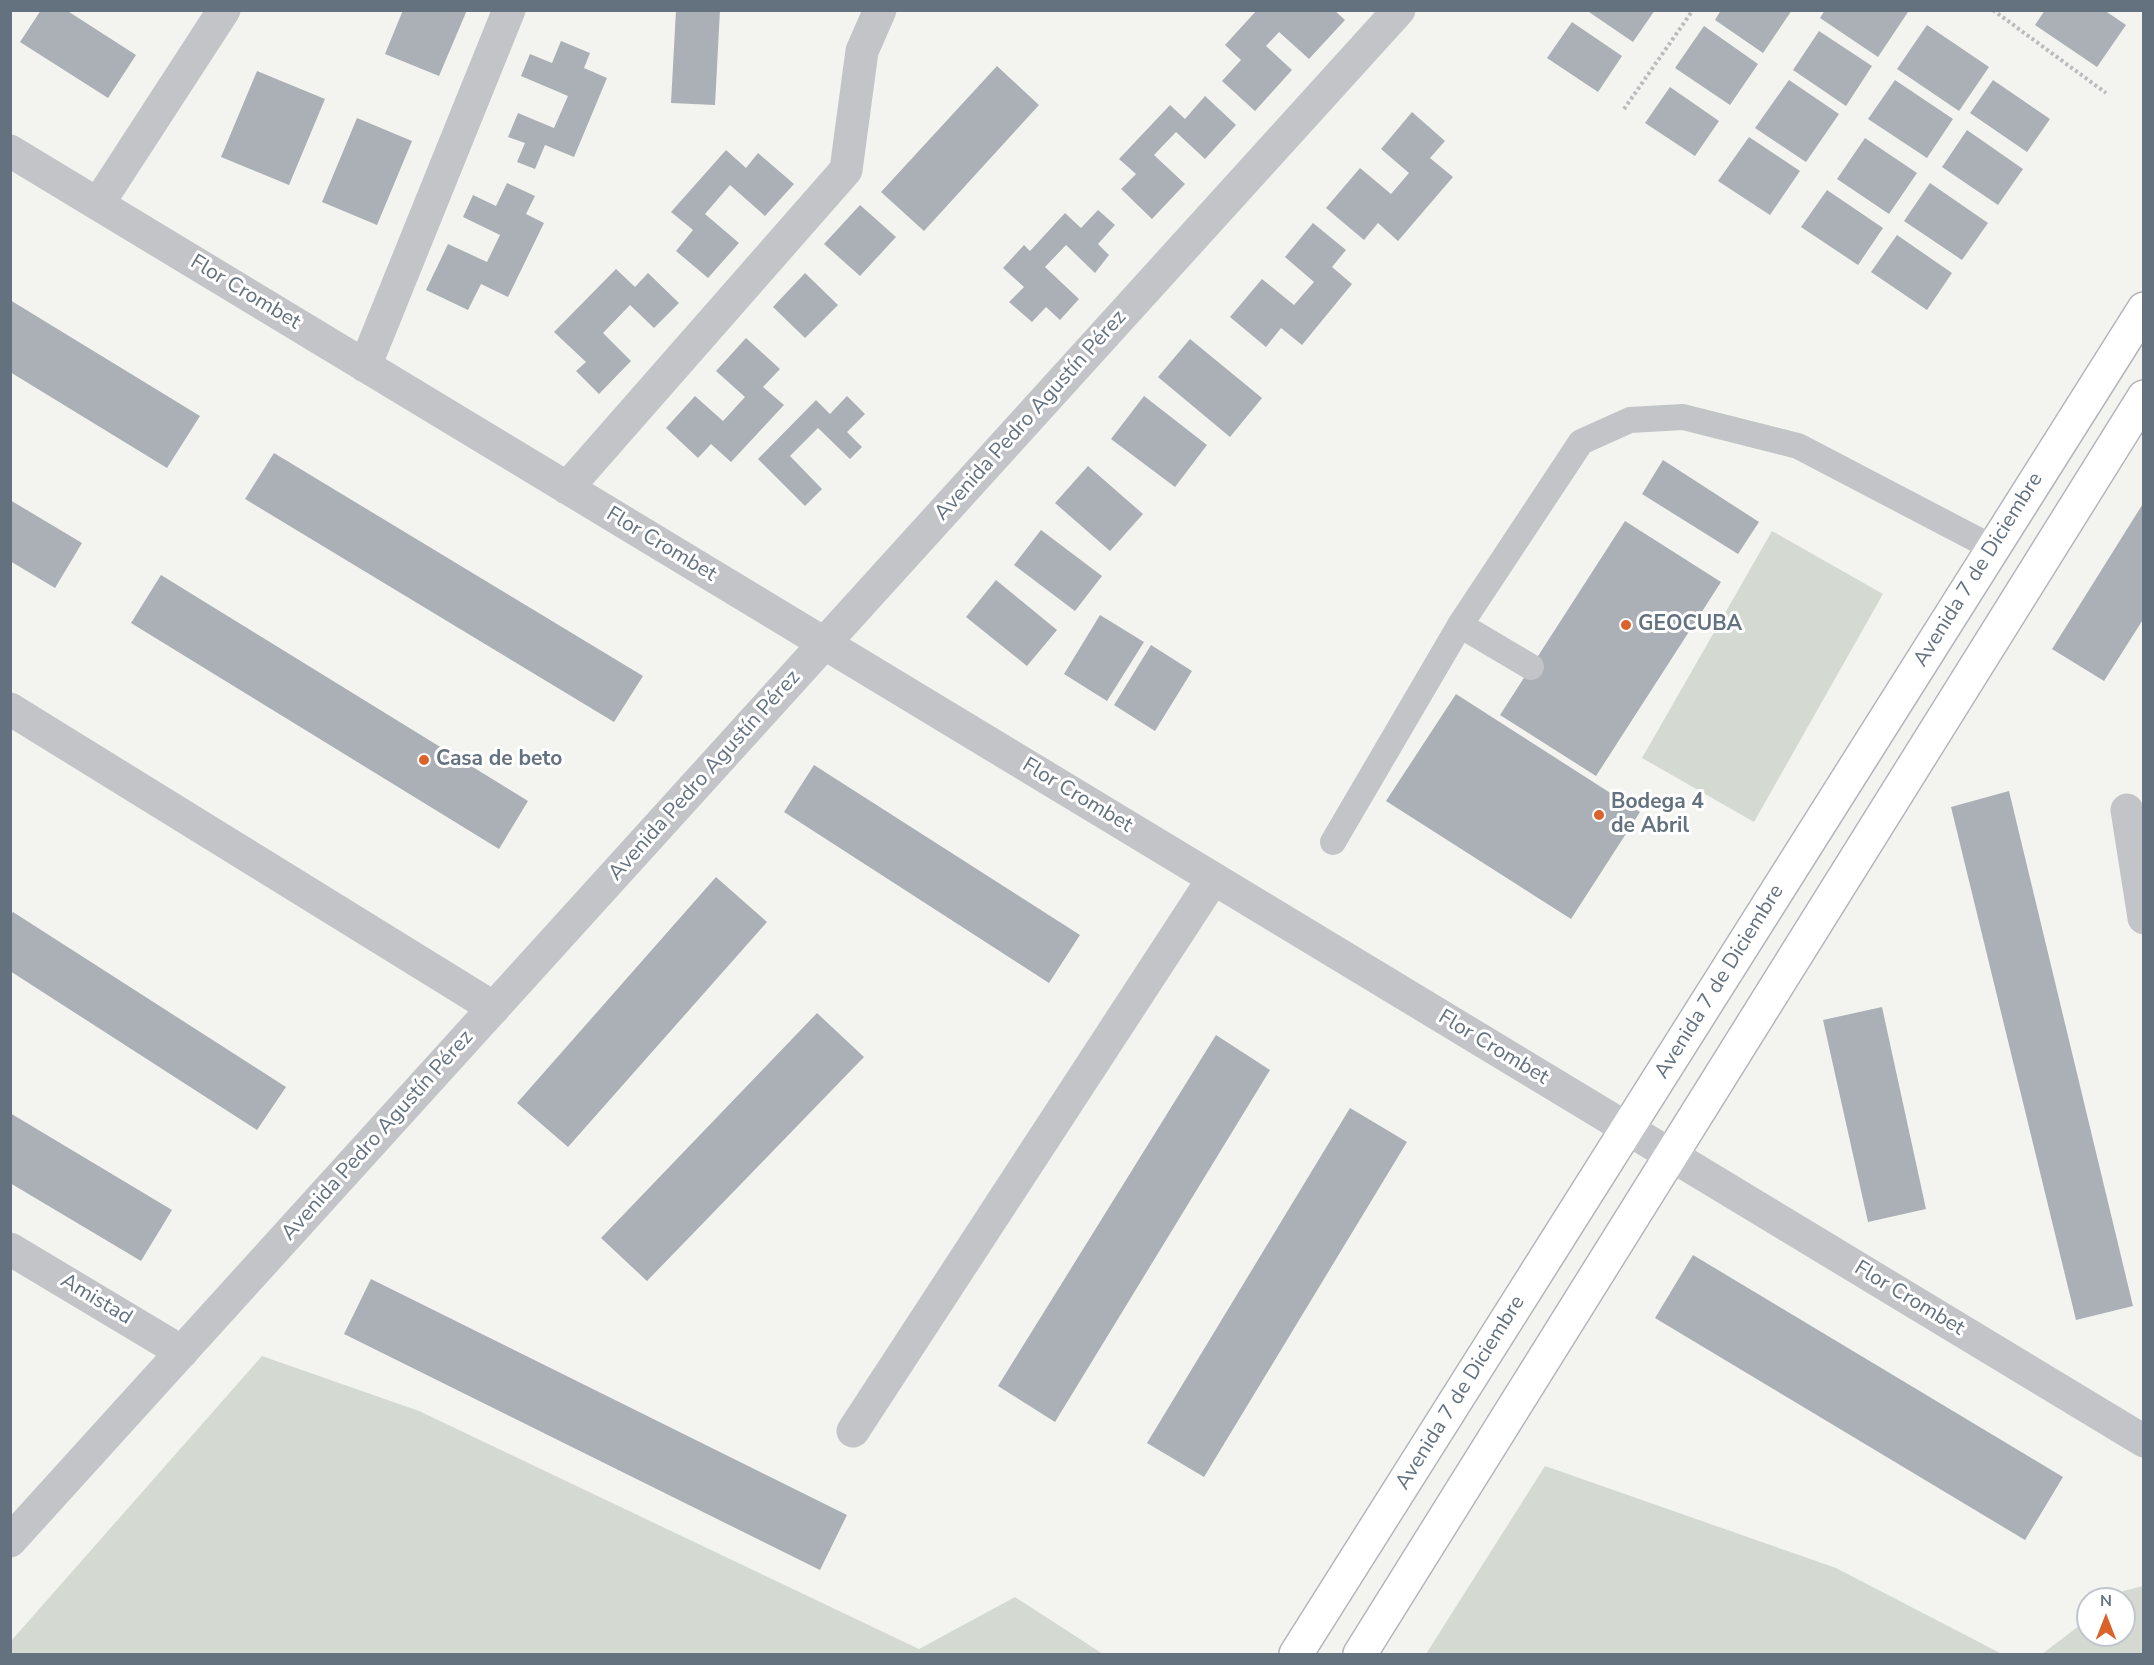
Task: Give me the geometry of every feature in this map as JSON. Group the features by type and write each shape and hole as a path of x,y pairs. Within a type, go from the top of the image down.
{"main road":[{"name":"Avenida 7 de Diciembre","path":"1296,1654 2144,309"},
{"path":"1360,1654 2144,397"}],"street":[{"path":"98,204 225,10"},
{"path":"365,366 509,10"},
{"path":"567,488 846,170 862,51 880,10"},
{"name":"Avenida Pedro Agustín Pérez","path":"10,1541 1399,10"},
{"name":"Flor Crombet","path":"10,151 2144,1441"},
{"path":"10,709 494,1008"},
{"path":"2127,810 2144,918"},
{"path":"853,1431 1213,879"},
{"name":"Amistad","path":"10,1249 182,1352"}],"lane":[{"path":"1333,842 1460,625 1581,442 1630,420 1683,417 1798,446 1993,548"},
{"path":"1460,625 1531,667"}],"path":[{"path":"1624,110 1693,10"},
{"path":"1993,10 2106,93"}],"shaded area":[{"path":"1772,531 1883,594 1754,822 1642,758"},
{"path":"262,1356 419,1411 919,1649 1015,1597 1103,1654 11,1654 11,1641"},
{"path":"1545,1466 1836,1568 2002,1654 1426,1654"},
{"path":"2143,1586 2143,1654 2042,1654 2076,1628 2076,1647 2136,1647 2136,1588"}],"building":[{"path":"41,10 66,10 136,55 108,98 20,42"},
{"path":"403,10 467,10 439,76 385,54"},
{"path":"676,10 720,10 715,105 671,103"},
{"path":"1257,10 1334,10 1345,20 1309,59 1279,32 1266,46 1292,70 1255,111 1222,81 1241,60 1225,45"},
{"path":"1586,10 1655,10 1633,42"},
{"path":"1721,10 1792,10 1763,53 1715,20"},
{"path":"1825,10 1906,10 1908,12 1878,57 1820,18"},
{"path":"2045,10 2104,10 2126,25 2097,67 2035,25"},
{"path":"1572,22 1622,56 1598,92 1547,58"},
{"path":"1927,25 1989,67 1959,111 1897,69"},
{"path":"1704,26 1758,64 1730,105 1675,68"},
{"path":"1819,31 1872,66 1846,106 1793,70"},
{"path":"561,41 590,53 584,68 607,78 574,157 545,145 535,169 517,162 525,143 508,137 518,113 554,128 568,96 521,76 530,54 552,63"},
{"path":"997,66 1039,105 924,231 881,192"},
{"path":"257,71 325,99 289,185 221,157"},
{"path":"1789,80 1839,114 1806,162 1755,128"},
{"path":"1895,80 1953,119 1927,158 1868,119"},
{"path":"1993,80 2050,119 2027,152 1970,113"},
{"path":"1670,87 1719,121 1695,156 1645,123"},
{"path":"1205,96 1236,125 1205,159 1176,132 1154,155 1185,184 1152,219 1121,189 1136,174 1119,159 1170,105 1185,119"},
{"path":"1412,112 1445,141 1430,158 1453,177 1398,241 1378,223 1364,240 1326,208 1360,168 1391,194 1409,173 1381,149"},
{"path":"357,118 412,141 377,225 322,202"},
{"path":"1967,130 2023,169 1998,205 1942,167"},
{"path":"1749,137 1800,171 1770,215 1718,181"},
{"path":"1865,138 1917,173 1889,214 1837,179"},
{"path":"726,150 746,168 758,153 794,184 765,216 730,185 705,214 739,243 708,278 676,251 693,230 671,212"},
{"path":"507,183 535,196 526,214 544,223 508,297 481,284 468,310 426,290 448,244 487,262 500,235 463,217 473,195 496,206"},
{"path":"1930,183 1988,223 1962,260 1904,221"},
{"path":"1827,190 1883,228 1858,265 1801,227"},
{"path":"860,205 896,237 860,276 824,244"},
{"path":"1098,210 1115,225 1098,244 1109,255 1095,273 1066,245 1045,267 1079,299 1060,320 1046,307 1032,322 1009,302 1024,287 1003,268 1024,245 1030,251 1065,213 1081,228"},
{"path":"1313,223 1346,250 1332,267 1352,284 1302,345 1281,328 1266,347 1230,317 1262,279 1294,305 1314,282 1285,257"},
{"path":"1897,235 1952,273 1927,310 1871,272"},
{"path":"616,269 635,287 648,273 679,303 654,328 630,305 603,333 631,361 599,394 576,371 586,362 554,332"},
{"path":"805,273 838,305 805,338 773,307"},
{"path":"10,300 200,416 167,468 10,372"},
{"path":"746,338 780,369 763,387 784,405 731,462 711,444 698,458 666,428 695,396 723,421 745,397 716,371"},
{"path":"1190,339 1262,398 1230,437 1158,377"},
{"path":"847,396 865,414 847,432 862,447 850,459 818,428 790,456 822,489 805,506 758,459 816,400 830,414"},
{"path":"1144,396 1207,445 1175,487 1111,439"},
{"path":"274,453 643,676 614,722 245,499"},
{"path":"1663,460 1759,522 1738,554 1642,494"},
{"path":"1088,466 1143,514 1110,551 1055,503"},
{"path":"10,500 82,543 55,588 10,561"},
{"path":"2144,502 2144,618 2104,681 2052,649"},
{"name":"GEOCUBA","path":"1625,521 1721,582 1596,776 1500,715"},
{"path":"1041,530 1102,576 1075,611 1014,565"},
{"path":"161,575 528,801 499,849 131,623"},
{"path":"996,580 1057,630 1027,666 966,617"},
{"path":"1100,615 1144,642 1107,701 1064,674"},
{"path":"1151,645 1192,671 1155,731 1114,705"},
{"path":"1456,694 1640,812 1571,919 1386,801"},
{"path":"814,765 1080,935 1049,983 784,812"},
{"path":"2009,791 2133,1306 2076,1320 1951,807"},
{"path":"716,877 767,922 568,1147 517,1103"},
{"path":"13,912 286,1087 257,1130 10,971 10,916"},
{"path":"1882,1007 1926,1209 1868,1222 1823,1020"},
{"path":"817,1013 864,1057 647,1281 601,1238"},
{"path":"1216,1035 1270,1070 1055,1422 998,1386"},
{"path":"1350,1108 1407,1142 1204,1477 1147,1443"},
{"path":"10,1113 172,1210 141,1261 10,1183"},
{"path":"1693,1255 2063,1477 2025,1540 1655,1318"},
{"path":"371,1279 847,1515 820,1570 344,1334"}],"place":[{"name":"GEOCUBA","path":"1626,625"},
{"name":"Casa de beto","path":"424,760"},
{"name":"Bodega 4 de Abril","path":"1599,815"}]}
